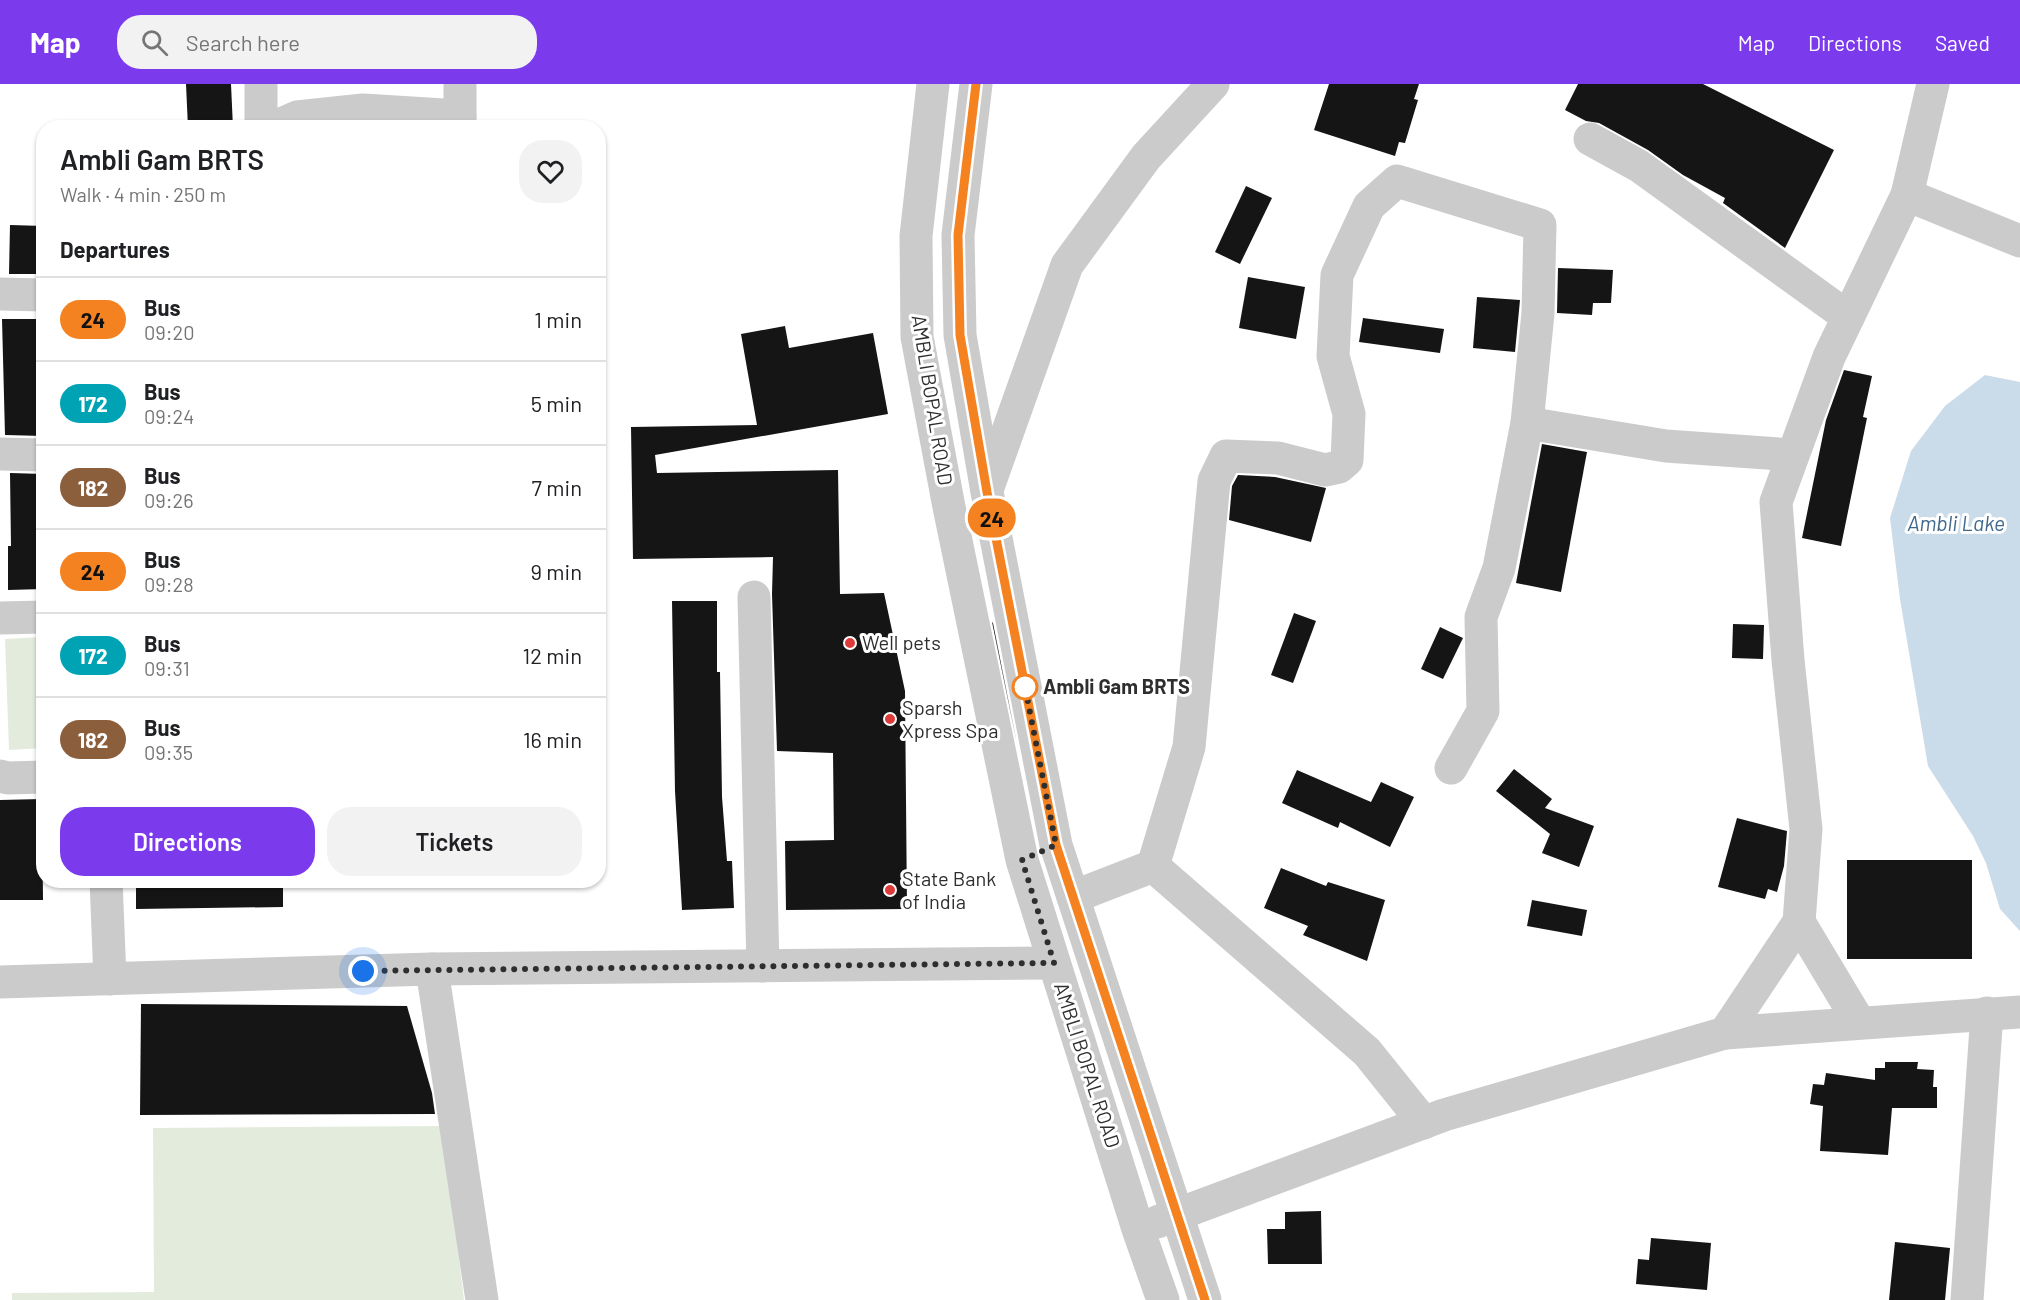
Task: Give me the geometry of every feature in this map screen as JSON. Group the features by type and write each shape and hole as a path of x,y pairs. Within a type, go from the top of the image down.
{"street":[{"path":"261,84 261,120"},
{"path":"460,84 460,120"},
{"name":"AMBLI BOPAL ROAD","path":"933,84 916,236 917,337 949,507 1022,860 1138,1229 1163,1300"},
{"name":"AMBLI BOPAL ROAD","path":"976,84 958,235 960,335 987,492 1056,845 1205,1300"},
{"path":"987,492 1067,266 1146,157 1213,84"},
{"path":"1725,1033 1799,922 1806,829 1788,660 1776,502 1829,357 1907,195 1933,84"},
{"path":"290,120 297,117 363,110 444,120"},
{"path":"1590,140 1639,166 1848,317"},
{"path":"1153,866 1189,747 1214,481 1226,456 1278,458 1325,470 1339,466 1347,460 1349,414 1333,356 1337,275 1369,206 1397,181 1540,225 1538,313 1527,423 1499,568 1481,617 1483,711 1450,768"},
{"path":"1907,195 2020,241"},
{"path":"0,294 36,295"},
{"path":"1527,423 1666,446 1794,455"},
{"path":"0,454 36,455"},
{"path":"754,597 763,966"},
{"path":"0,618 36,617"},
{"path":"0,776 36,777"},
{"path":"1022,860 1056,845"},
{"path":"1073,897 1153,866"},
{"path":"1153,866 1367,1052 1424,1123"},
{"path":"106,888 110,979"},
{"path":"1799,922 1859,1022"},
{"path":"0,982 432,969 1054,963"},
{"path":"432,969 482,1300"},
{"path":"1138,1229 1444,1115 1725,1033 2020,1012"},
{"path":"1967,1300 1987,1013"}],"shaded area":[{"path":"36,637 36,748 9,750 5,639"},
{"path":"443,1126 464,1300 12,1300 12,1293 154,1292 153,1128"}],"water":[{"name":"Ambli Lake","path":"1985,375 2020,382 2020,931 2000,909 1986,863 1973,836 1928,766 1900,599 1890,518 1911,451 1945,406"}],"building":[{"path":"186,84 231,84 233,120 188,120"},
{"path":"1329,84 1419,84 1414,99 1418,100 1405,143 1399,142 1395,156 1314,130"},
{"path":"1578,84 1703,84 1834,150 1785,248 1723,203 1725,198 1683,175 1648,150 1599,123 1586,121 1565,110"},
{"path":"1246,186 1272,198 1240,264 1215,252"},
{"path":"10,225 36,226 36,274 9,274"},
{"path":"1558,268 1613,270 1611,303 1593,303 1592,315 1557,313"},
{"path":"1248,277 1305,287 1296,339 1239,328"},
{"path":"1477,297 1520,300 1515,352 1473,348"},
{"path":"1363,318 1444,329 1440,353 1359,342"},
{"path":"2,319 36,319 36,436 5,435"},
{"path":"785,326 789,348 873,333 888,414 655,455 657,473 838,470 840,594 884,593 905,691 907,909 786,910 785,841 834,840 833,753 777,751 773,557 633,559 631,427 757,425 741,334"},
{"path":"1844,370 1872,376 1863,417 1867,418 1841,546 1802,538 1826,420"},
{"path":"1542,444 1587,452 1561,592 1516,583"},
{"path":"10,473 36,474 36,589 8,590 8,546 11,546"},
{"path":"1238,475 1275,477 1326,488 1311,542 1229,520 1232,486"},
{"path":"672,601 717,601 717,672 720,672 722,797 727,861 732,861 734,908 682,910 675,791"},
{"path":"1294,613 1316,621 1293,683 1271,675"},
{"path":"992,622 993,623 1017,744"},
{"path":"1733,624 1764,625 1763,659 1732,658"},
{"path":"1440,627 1463,638 1443,679 1421,669"},
{"path":"1514,769 1552,799 1545,808 1594,826 1579,867 1542,853 1550,834 1496,791"},
{"path":"1297,770 1371,802 1381,782 1414,797 1390,847 1340,822 1338,828 1282,803"},
{"path":"36,799 36,888 43,888 43,900 0,900 0,800"},
{"path":"1737,818 1787,831 1784,866 1777,892 1768,889 1765,899 1718,887"},
{"path":"1847,860 1972,860 1972,959 1847,959"},
{"path":"1281,868 1326,886 1328,882 1385,900 1367,961 1303,935 1308,926 1264,908"},
{"path":"136,888 283,888 283,907 136,909"},
{"path":"1532,900 1587,910 1582,936 1527,926"},
{"path":"141,1004 407,1006 432,1093 435,1114 140,1115"},
{"path":"1885,1062 1918,1062 1917,1069 1934,1070 1933,1087 1937,1087 1937,1108 1892,1108 1888,1155 1820,1151 1823,1106 1810,1104 1813,1084 1824,1085 1826,1073 1875,1080 1875,1068 1885,1068"},
{"path":"1321,1211 1322,1264 1268,1264 1267,1229 1285,1229 1285,1212"},
{"path":"1651,1238 1711,1243 1707,1290 1636,1284 1638,1259 1649,1260"},
{"path":"1895,1242 1950,1248 1945,1300 1889,1300"}],"bus line":[{"name":"24","path":"976,84 958,235 960,335 987,492 1056,845 1205,1300"}],"place":[{"name":"Well pets","path":"850,643"},
{"name":"Ambli Gam BRTS","path":"1025,687"},
{"name":"Sparsh Xpress Spa","path":"890,719"},
{"name":"State Bank of India","path":"890,890"}],"route":[{"path":"363,971 1054,963 1022,860 1056,845 1025,687"}]}
